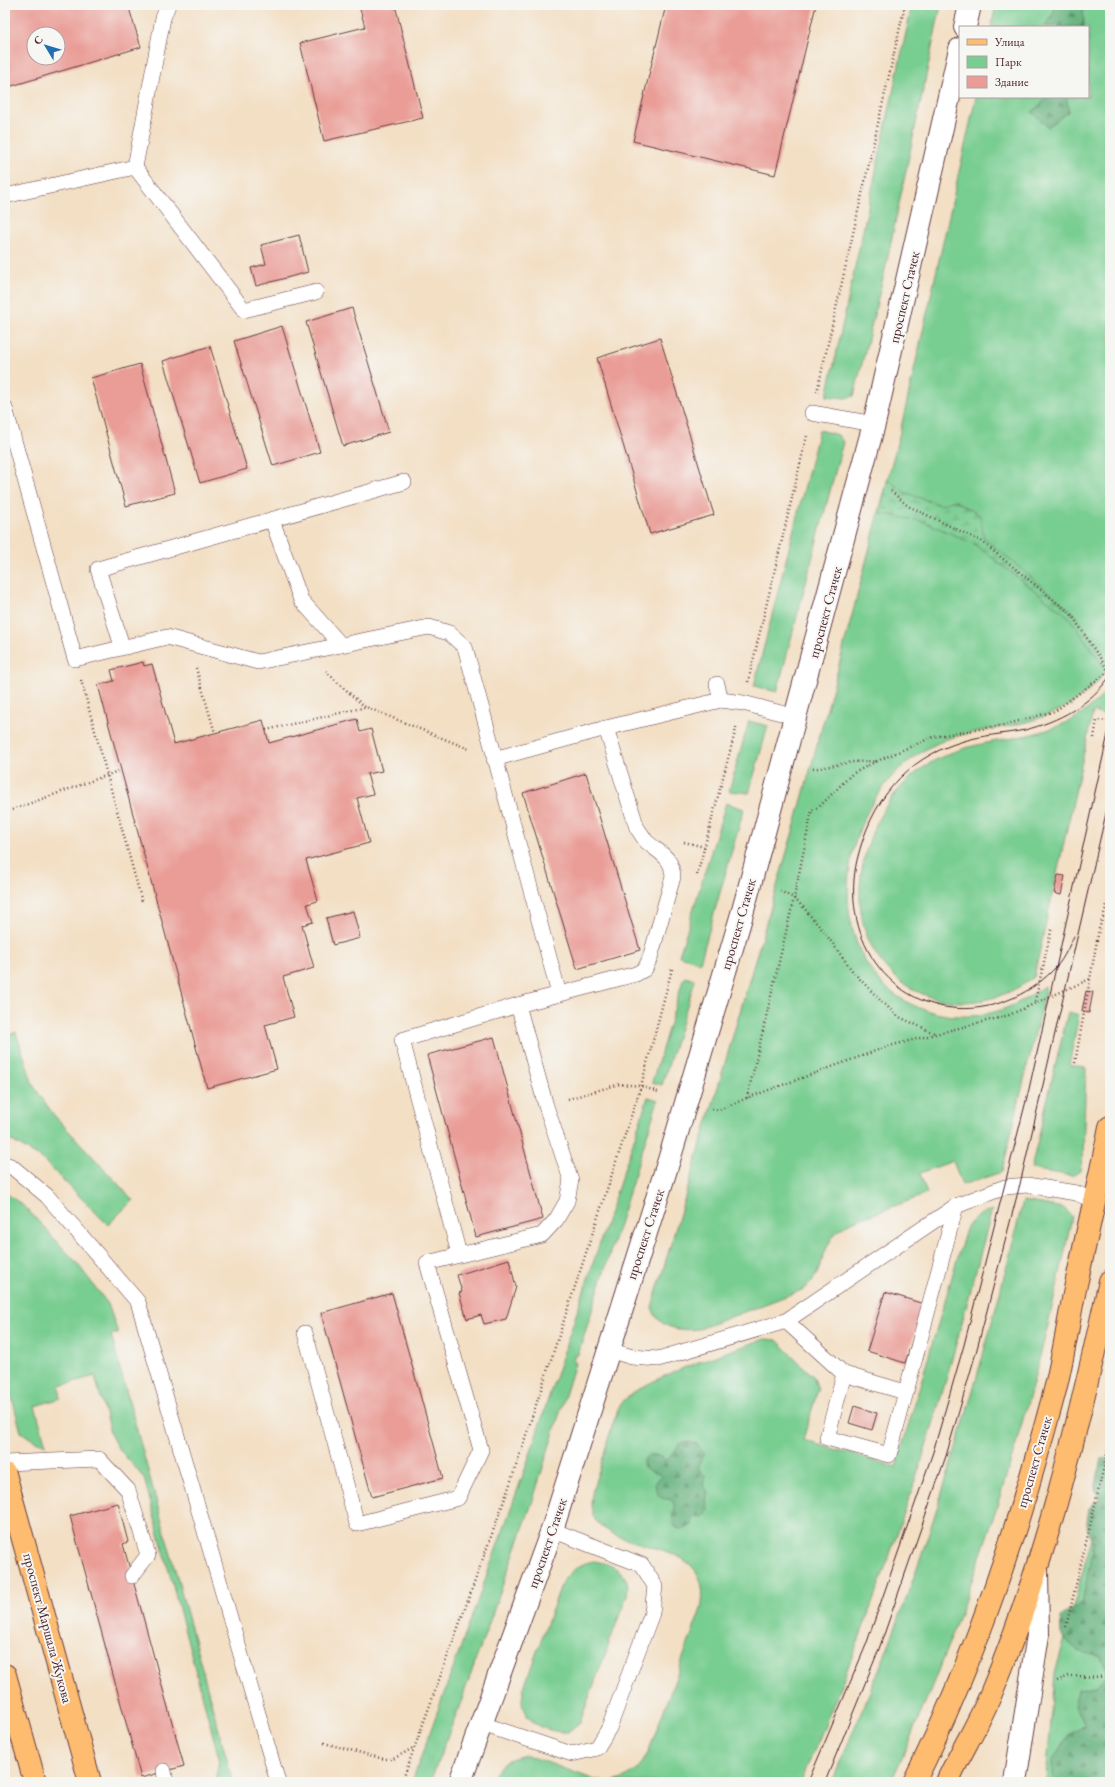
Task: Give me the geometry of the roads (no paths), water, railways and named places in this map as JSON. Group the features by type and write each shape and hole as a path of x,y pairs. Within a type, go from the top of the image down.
{"main road":[{"name":"проспект Стачек","path":"914,1782 955,1694 982,1628 1004,1564 1054,1392 1110,1127"},
{"path":"946,1782 989,1697 1037,1569 1090,1371 1110,1281"},
{"name":"проспект Маршала Жукова","path":"5,1474 90,1782"},
{"path":"5,1675 35,1782"}],"street":[{"path":"965,26 970,5"},
{"name":"проспект Стачек","path":"460,1782 552,1530 669,1160 727,965 796,717 874,424 959,53"},
{"path":"1015,1782 1038,1635 1037,1569"}],"lane":[{"path":"168,5 163,18 135,167 244,310 316,292"},
{"path":"5,196 135,167"},
{"path":"5,408 75,659 122,646 167,637 258,662 429,627 449,633 465,647 494,759 559,994"},
{"path":"812,413 874,424"},
{"path":"122,646 98,569 404,482"},
{"path":"272,520 301,600 341,645"},
{"path":"717,684 721,700"},
{"path":"494,759 606,728 721,700 743,703 796,717"},
{"path":"459,1254 402,1040 518,1005 636,974 645,969 650,958 673,877 673,867 667,858 645,840 637,828 606,728"},
{"path":"305,1333 357,1524 458,1498 481,1450 426,1263 542,1235 556,1220 568,1200 571,1180 546,1106 518,1005"},
{"path":"5,1164 11,1166 48,1196 138,1302 278,1782"},
{"path":"609,1350 632,1357 658,1359 786,1321 956,1206 1005,1187 1020,1184 1076,1193 1095,1201"},
{"path":"844,1374 827,1438 889,1455 956,1206"},
{"path":"786,1321 844,1374 905,1392"},
{"path":"5,1463 99,1459 128,1490 148,1556 132,1576"},
{"path":"482,1724 572,1754 597,1748 609,1728 652,1613 655,1586 642,1565 552,1530"}],"tram line":[{"path":"1074,936 1057,966 1037,984 1014,998 989,1006 964,1009 939,1006 915,997 894,983 875,962 868,951 858,926 854,900 855,873 863,839 871,819 881,801 893,785 907,771 924,759 943,749 964,741 979,737 1025,730 1062,717 1093,695 1110,676"},
{"path":"808,1782 866,1645 933,1452 964,1345 1029,1089 1110,725"},
{"path":"825,1782 879,1649 946,1456 977,1349 1020,1184 1110,796"}]}
